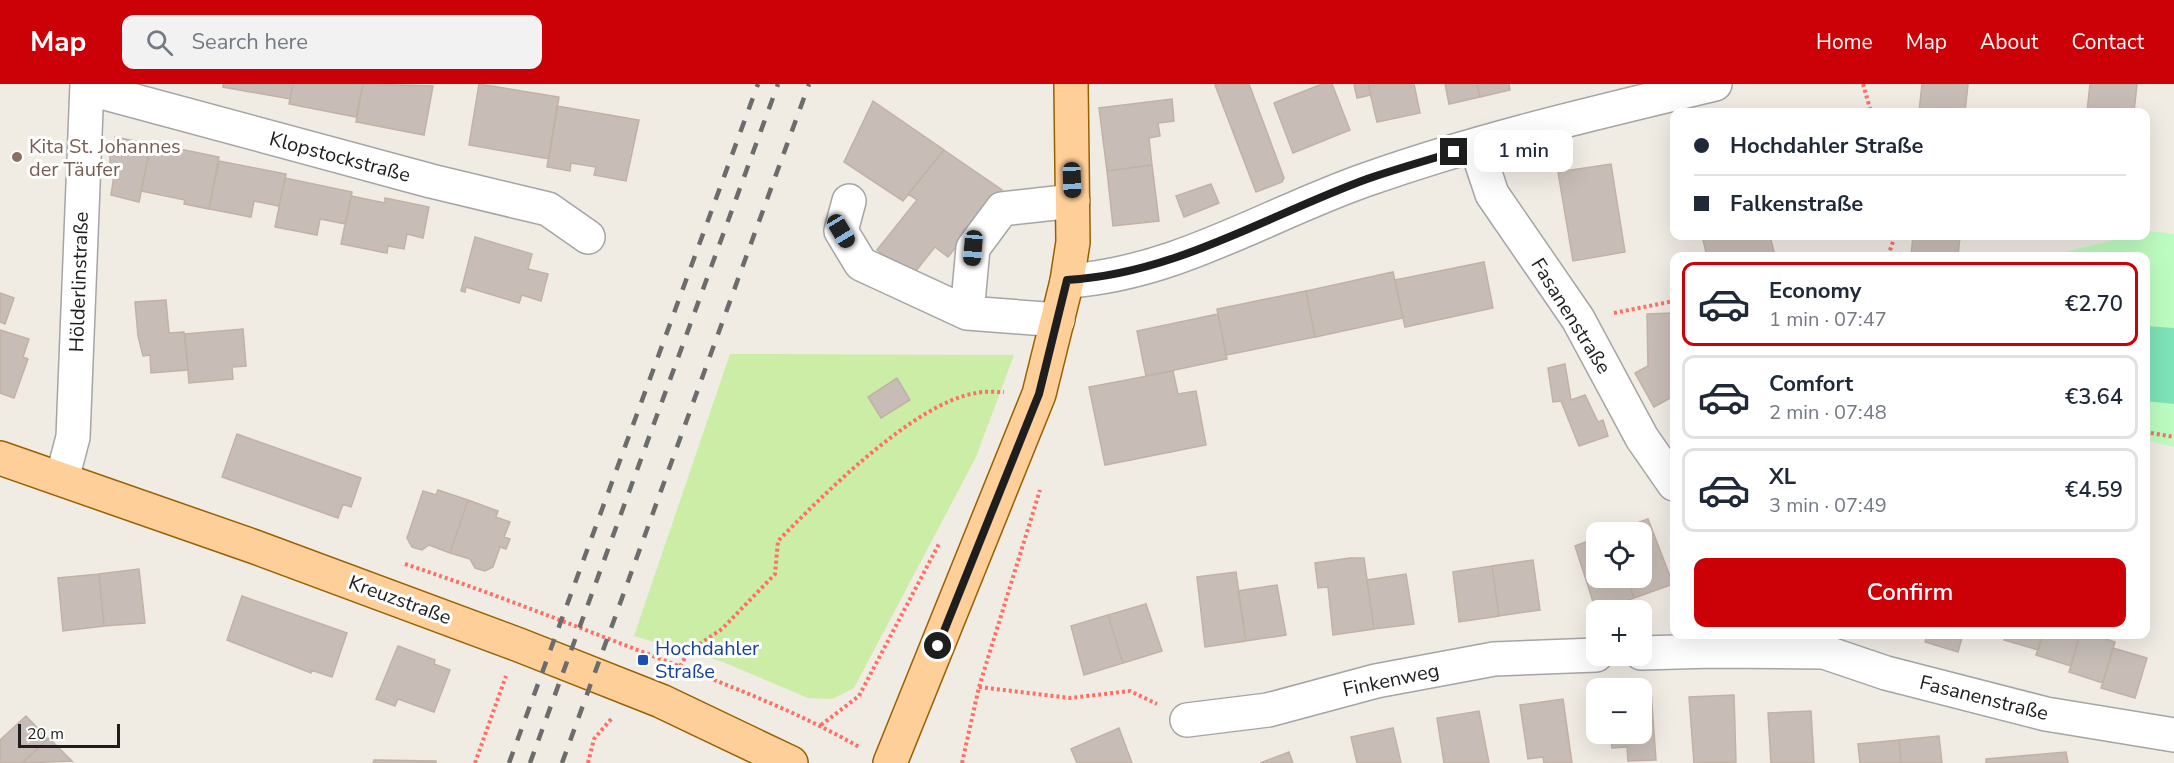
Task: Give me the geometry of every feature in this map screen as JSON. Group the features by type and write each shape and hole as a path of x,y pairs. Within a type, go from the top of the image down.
{"main road":[{"path":"879,758 1039,394 1067,280 1072,242 1073,201 1069,97 1071,84"},
{"name":"Kreuzstraße","path":"0,458 255,547 530,649 661,701 790,763"}],"street":[{"path":"1067,280 1097,279 1149,267 1219,242 1367,179 1476,146 1607,96 1715,84"},
{"name":"Klopstockstraße","path":"87,86 431,181 548,208 588,237"},
{"name":"Hölderlinstraße","path":"62,479 73,437 87,86"},
{"name":"Fasanenstraße","path":"1476,146 1492,194 1578,320 1642,438 1670,478"},
{"path":"849,201 841,231 861,264 967,313 1058,320"},
{"path":"967,313 973,248 1002,209 1073,201"},
{"path":"1652,652 1716,643 1814,643"},
{"name":"Fasanenstraße","path":"1814,643 1886,673 2046,714 2174,735"},
{"name":"Finkenweg","path":"1187,720 1268,710 1376,681 1494,659 1586,655"}],"path":[{"path":"1863,84 1870,108"},
{"path":"1578,320 1670,302"},
{"path":"680,666 690,651 722,629 775,574 778,541 864,460 929,411 976,393 1039,394"},
{"path":"2150,433 2174,437"},
{"path":"879,758 821,725 859,696 945,532"},
{"path":"476,763 508,670"},
{"path":"962,763 979,687 1070,698 1130,691 1187,720"},
{"path":"588,763 594,739 617,713"}],"green space":[{"path":"2150,231 2174,234 2174,447 2150,441 2150,252 2064,252 2115,240 2150,240"},
{"path":"2150,326 2174,328 2174,404 2150,402"},
{"path":"730,354 1014,355 976,457 854,688 832,699 808,698 723,662 634,636"}],"building":[{"path":"223,84 293,84 290,99 223,87"},
{"path":"293,84 363,84 356,117 289,104"},
{"path":"363,84 433,86 424,135 356,122"},
{"path":"479,84 559,97 549,159 469,145"},
{"path":"1249,84 1284,178 1282,182 1256,192 1215,85"},
{"path":"1322,84 1332,84 1350,130 1293,153 1274,103"},
{"path":"1354,84 1368,84 1371,95 1357,98"},
{"path":"1368,84 1414,84 1420,113 1377,122"},
{"path":"1445,84 1477,84 1480,97 1449,104"},
{"path":"1477,84 1509,84 1510,90 1480,97"},
{"path":"1922,84 1968,84 1965,108 1919,108"},
{"path":"2090,84 2137,84 2134,108 2087,108"},
{"path":"1172,99 1174,121 1158,123 1160,136 1149,138 1152,165 1107,171 1099,108"},
{"path":"873,101 944,150 903,201 844,162"},
{"path":"557,106 639,120 626,181 594,175 596,167 571,163 570,171 547,167"},
{"path":"115,137 151,144 139,202 111,195 115,168 110,168 110,149 113,149"},
{"path":"151,143 219,157 209,209 184,204 185,200 141,191"},
{"path":"944,150 1002,190 948,257 935,247 911,277 877,250 917,200 908,194"},
{"path":"219,161 286,174 279,206 254,201 251,217 209,209"},
{"path":"1611,164 1625,252 1573,261 1558,172"},
{"path":"1152,165 1159,221 1113,226 1107,171"},
{"path":"285,178 352,192 346,224 320,219 317,235 275,227"},
{"path":"1211,184 1219,203 1184,217 1176,196"},
{"path":"351,196 385,203 385,198 429,207 423,238 407,234 404,249 388,246 387,253 341,244"},
{"path":"475,237 532,254 528,269 548,274 541,301 522,295 519,303 466,287 465,292 461,291"},
{"path":"1703,240 1771,240 1774,252 1706,252"},
{"path":"1913,240 1960,240 1958,252 1911,252"},
{"path":"1484,262 1493,308 1405,327 1395,280"},
{"path":"1393,272 1403,318 1315,337 1306,291"},
{"path":"1306,291 1315,337 1226,355 1217,309"},
{"path":"0,293 14,298 5,324 0,322"},
{"path":"166,300 169,333 184,332 188,370 151,373 150,355 143,356 138,336 135,302"},
{"path":"1670,313 1670,398 1654,407 1635,373 1648,366 1647,314"},
{"path":"1218,314 1227,359 1146,376 1137,331"},
{"path":"243,329 246,366 232,367 233,379 189,383 185,334"},
{"path":"0,330 29,339 23,357 28,359 14,398 0,393"},
{"path":"1565,364 1571,400 1585,395 1598,422 1603,420 1608,436 1579,446 1561,401 1553,402 1548,368"},
{"path":"1173,371 1178,394 1196,391 1206,445 1105,465 1089,387"},
{"path":"897,378 910,400 881,418 868,397"},
{"path":"237,434 361,478 351,507 343,504 338,518 222,477"},
{"path":"438,490 468,500 450,553 429,545 422,550 412,547 407,538 423,491 436,495"},
{"path":"468,500 498,511 496,517 510,522 504,537 510,539 506,549 500,547 493,567 485,571 475,568 470,559 450,553"},
{"path":"1652,529 1670,576 1670,585 1634,598 1630,588 1652,588"},
{"path":"1586,542 1586,580 1575,546"},
{"path":"1364,558 1374,629 1333,635 1328,587 1318,588 1315,563"},
{"path":"1533,560 1540,610 1499,616 1492,566"},
{"path":"1492,566 1499,616 1459,622 1453,572"},
{"path":"139,569 145,623 104,626 99,574"},
{"path":"1236,572 1246,641 1205,647 1197,577"},
{"path":"99,574 104,626 63,631 58,578"},
{"path":"1406,574 1414,624 1374,629 1367,580"},
{"path":"1277,585 1286,635 1246,641 1238,591"},
{"path":"1589,588 1630,588 1634,598 1628,600 1592,600"},
{"path":"242,596 347,633 332,677 311,670 311,673 227,640"},
{"path":"1146,604 1162,651 1123,663 1108,615"},
{"path":"1108,615 1123,663 1084,675 1071,626"},
{"path":"1926,639 1962,639 1958,652 1925,642"},
{"path":"2004,639 2041,639 2038,650"},
{"path":"2041,639 2079,639 2071,666 2036,655"},
{"path":"2079,639 2106,639 2115,642 2103,683 2069,672"},
{"path":"398,646 435,660 434,664 450,670 434,712 398,699 395,706 376,699"},
{"path":"2113,648 2147,658 2135,698 2101,688"},
{"path":"1734,695 1736,762 1694,763 1689,697"},
{"path":"1563,699 1572,763 1544,763 1543,757 1528,759 1520,705"},
{"path":"1652,705 1656,760 1628,761 1627,747 1612,748 1612,744 1652,744"},
{"path":"1479,711 1489,763 1444,763 1437,718"},
{"path":"1811,711 1814,763 1771,763 1768,713"},
{"path":"26,716 48,739 22,763 0,763 0,740"},
{"path":"1119,728 1132,763 1077,763 1071,749"},
{"path":"1393,728 1401,763 1357,763 1351,737"},
{"path":"1939,736 1942,763 1901,763 1899,740"},
{"path":"48,739 72,761 22,763"},
{"path":"1899,740 1901,763 1860,763 1858,744"},
{"path":"1289,752 1293,763 1260,763"},
{"path":"2066,752 2068,763 1986,763 1986,759"},
{"path":"374,760 436,761 436,763 373,763"}],"railway":[{"path":"509,763 758,84"},
{"path":"530,763 778,84"},
{"path":"562,763 809,84"}],"place":[{"name":"Kita St. Johannes der Täufer","path":"17,157"},
{"name":"Hochdahler Straße","path":"643,660"}],"route":[{"path":"938,646 1039,394 1067,280 1097,279 1149,267 1219,242 1367,179 1454,152"}]}
